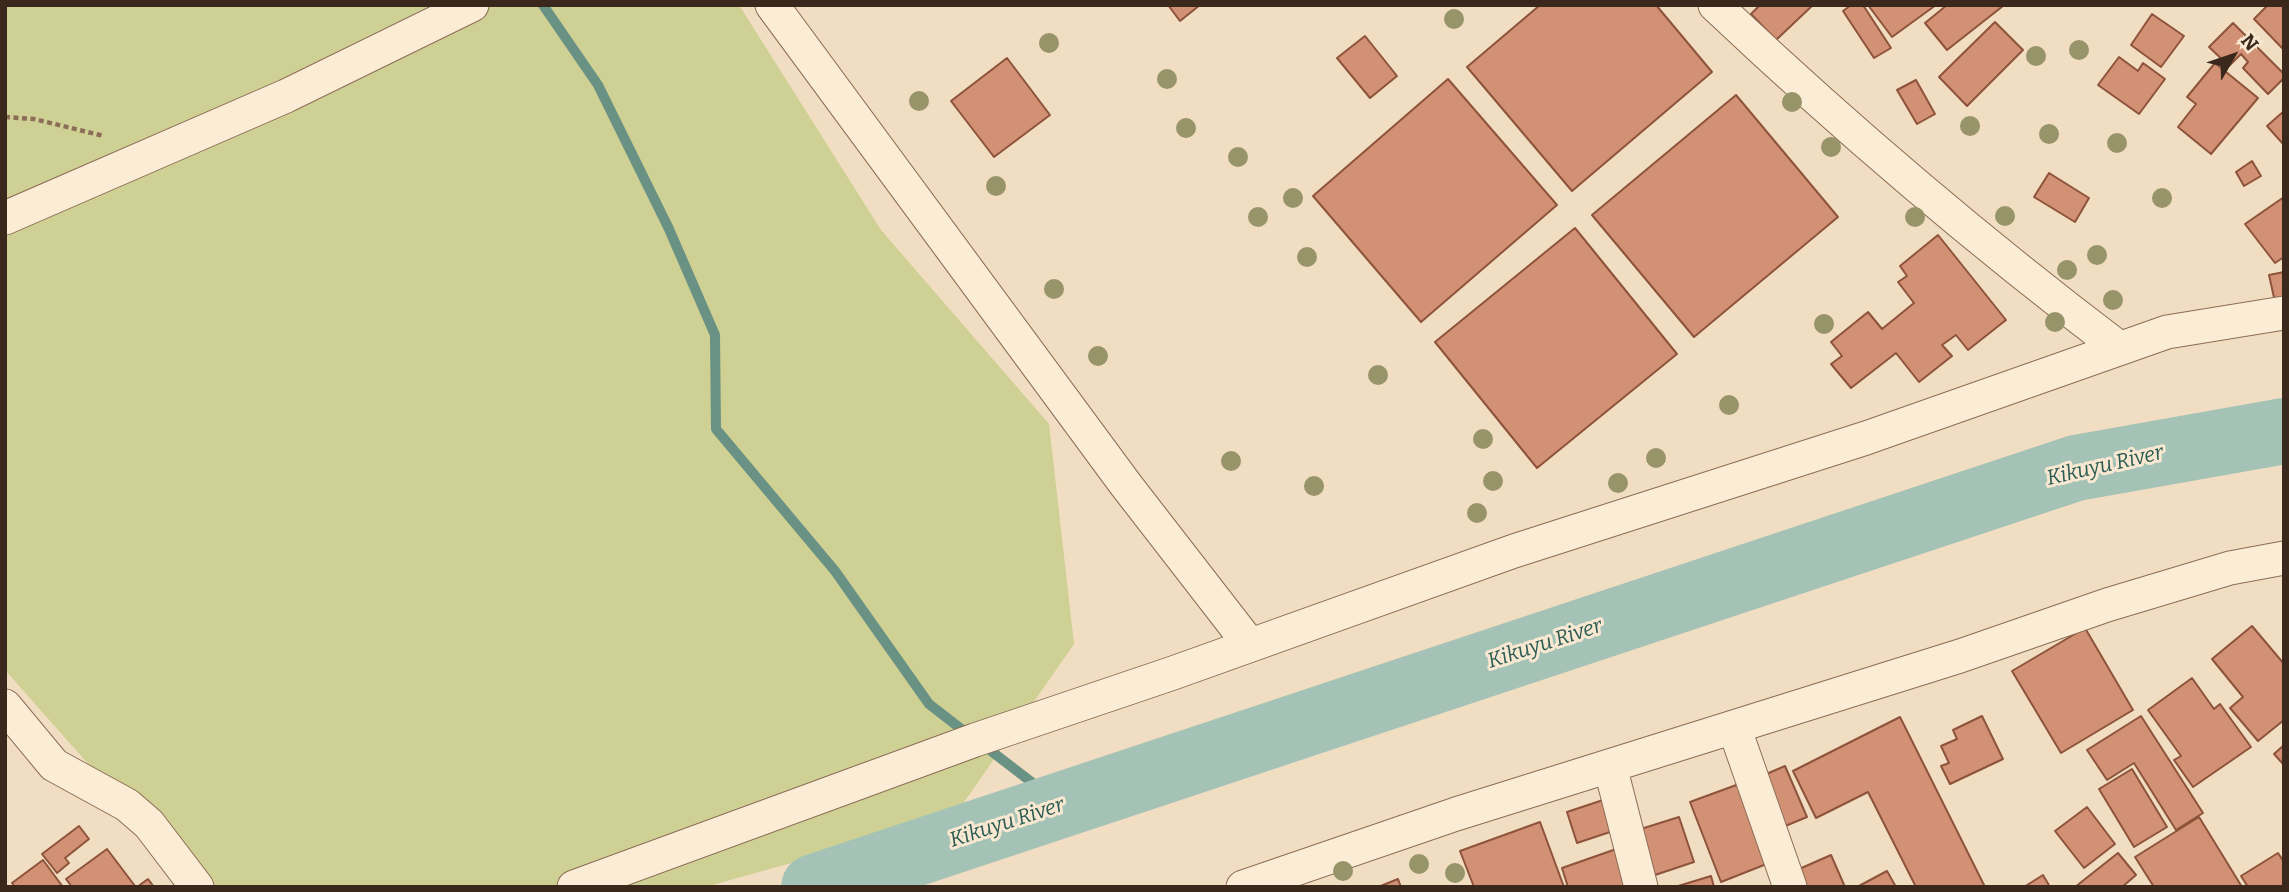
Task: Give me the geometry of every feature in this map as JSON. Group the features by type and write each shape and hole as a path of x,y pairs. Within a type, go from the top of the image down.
{"street":[{"path":"5,218 286,96 432,13 472,5"},
{"path":"772,5 1126,485 1250,645"},
{"path":"1715,5 1819,103 2000,257 2119,348"},
{"path":"574,887 975,740 1514,551 1866,438 2168,332 2284,313"},
{"path":"1243,887 1311,877 1610,765 1960,656 2107,605 2230,568 2284,558"},
{"path":"5,706 54,765 127,804 149,824 197,887"},
{"path":"1734,727 1790,887"},
{"path":"1610,765 1641,887"}],"path":[{"path":"5,117 34,119 112,138"}],"green space":[{"path":"5,5 739,5 881,230 1049,424 1074,644 953,818 705,887 197,887 5,670"}],"building":[{"path":"1168,5 1200,5 1180,21"},
{"path":"1540,5 1656,5 1712,72 1572,191 1467,67"},
{"path":"1760,5 1813,5 1776,40 1751,14"},
{"path":"1851,5 1863,5 1891,48 1874,58 1843,11"},
{"path":"1868,5 1936,5 1892,37"},
{"path":"1947,5 2003,6 1947,50 1925,23"},
{"path":"2268,5 2284,5 2284,50 2254,19"},
{"path":"2152,14 2184,36 2161,67 2131,45"},
{"path":"1995,22 2023,50 1967,106 1939,77"},
{"path":"2233,23 2284,74 2284,78 2268,94 2243,68 2248,62 2241,54 2229,66 2209,47"},
{"path":"1365,36 1397,76 1370,98 1337,58"},
{"path":"2119,57 2138,71 2143,63 2165,79 2139,114 2098,85"},
{"path":"1007,58 1050,115 994,157 951,101"},
{"path":"2215,63 2258,98 2211,154 2178,127 2196,104 2187,97"},
{"path":"1448,79 1557,205 1421,322 1313,196"},
{"path":"1916,80 1935,114 1917,124 1897,90"},
{"path":"1736,95 1838,217 1694,337 1592,215"},
{"path":"2284,111 2284,145 2267,126"},
{"path":"2252,161 2261,176 2244,186 2236,172"},
{"path":"2049,173 2089,198 2075,222 2034,197"},
{"path":"2284,197 2284,257 2275,263 2245,224"},
{"path":"1575,228 1677,354 1537,468 1435,342"},
{"path":"1938,235 2006,320 1968,350 1956,335 1942,345 1952,356 1919,382 1896,353 1851,388 1831,364 1842,356 1831,342 1868,312 1882,329 1914,303 1898,282 1907,276 1900,266"},
{"path":"2284,272 2284,300 2275,302 2269,275"},
{"path":"2252,626 2284,664 2284,720 2258,741 2230,708 2243,697 2212,659"},
{"path":"2085,628 2133,710 2061,753 2012,671"},
{"path":"2192,678 2214,709 2220,704 2251,747 2193,787 2174,760 2181,756 2148,710"},
{"path":"1982,716 2003,759 1950,784 1941,766 1949,763 1941,746 1957,739 1953,730"},
{"path":"2141,716 2203,813 2176,830 2134,763 2107,780 2087,750"},
{"path":"1900,717 1985,887 1916,887 1868,792 1816,818 1793,771"},
{"path":"2284,745 2284,765 2274,754"},
{"path":"1785,766 1807,817 1778,829 1757,778"},
{"path":"2132,769 2167,827 2134,847 2099,789"},
{"path":"1739,784 1769,863 1721,882 1690,802"},
{"path":"1606,799 1616,830 1577,843 1567,812"},
{"path":"2087,807 2115,844 2084,868 2055,831"},
{"path":"1679,817 1694,862 1643,879 1628,833"},
{"path":"2199,817 2242,887 2154,887 2135,857"},
{"path":"1540,822 1564,887 1474,887 1460,851"},
{"path":"79,826 89,839 65,858 69,863 57,873 42,854"},
{"path":"1622,847 1636,887 1568,887 1562,868"},
{"path":"107,849 135,886 72,887 66,879"},
{"path":"2118,853 2136,875 2122,887 2075,887"},
{"path":"2278,853 2284,862 2284,887 2248,887 2241,876"},
{"path":"1831,855 1845,887 1805,887 1797,870"},
{"path":"43,860 63,887 15,887 12,883"},
{"path":"1887,871 1896,887 1857,887"},
{"path":"2043,875 2050,887 2024,887"},
{"path":"1711,876 1714,887 1675,887"},
{"path":"148,879 154,887 137,887"},
{"path":"1398,879 1401,887 1378,887"}],"waterway":[{"path":"543,5 598,85 669,229 715,335 716,429 835,571 929,704 969,735"},
{"name":"Kikuyu River","path":"814,887 2076,468 2284,431"},
{"path":"982,744 1060,804"}]}
